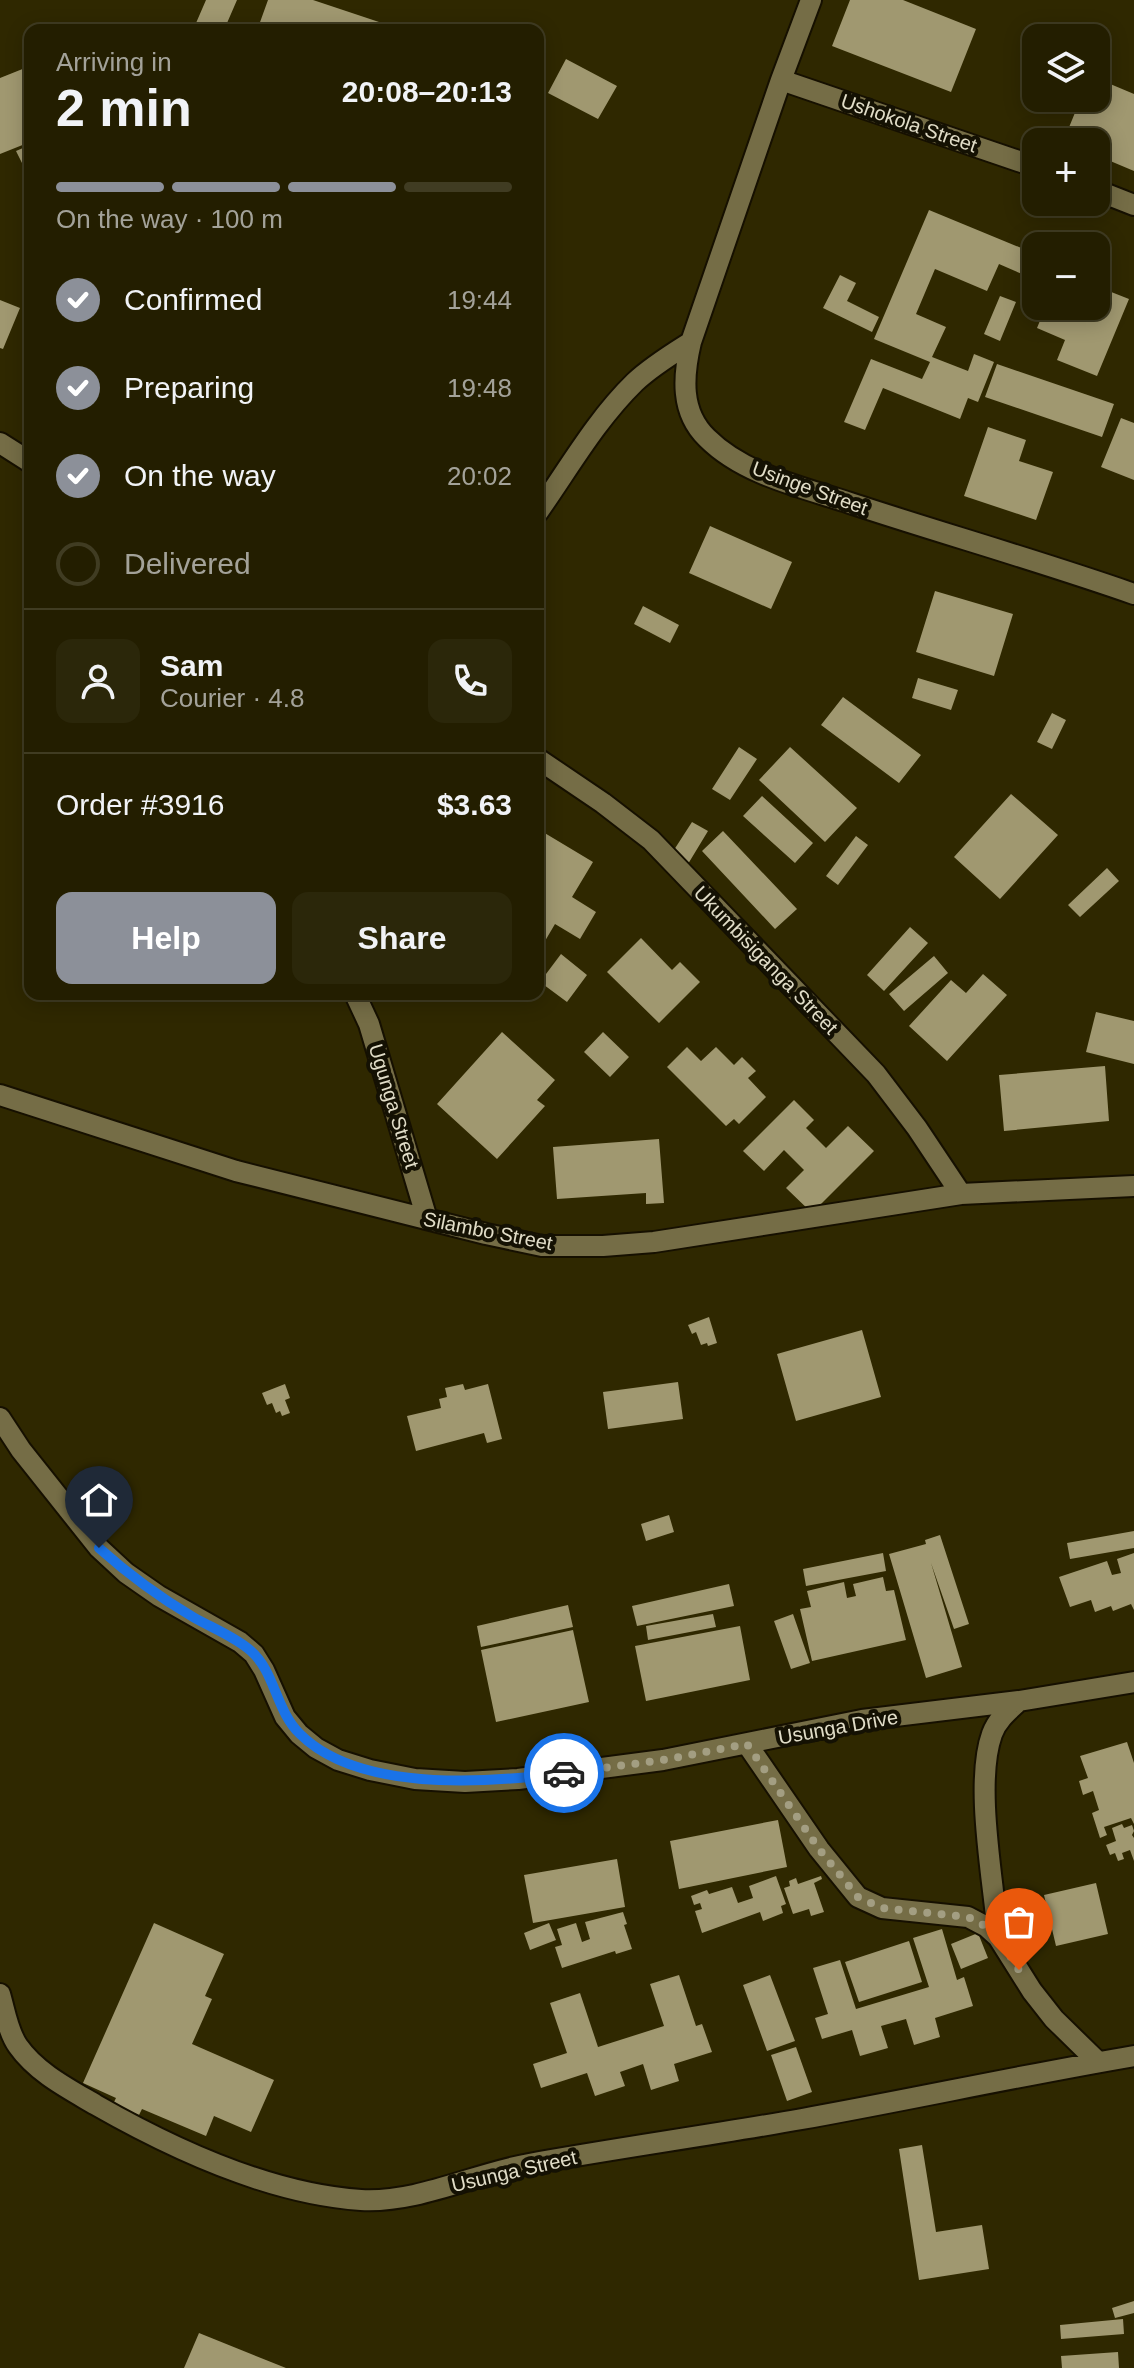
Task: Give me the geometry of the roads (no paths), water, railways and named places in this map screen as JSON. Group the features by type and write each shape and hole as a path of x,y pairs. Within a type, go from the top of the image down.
{"street":[{"name":"Usinge Street","path":"811,0 691,342 685,368 685,399 693,419 705,437 732,458 778,479 1134,594"},
{"name":"Ushokola Street","path":"781,80 1022,162"},
{"path":"1110,196 1134,205"},
{"path":"544,503 595,427 635,382 691,342"},
{"path":"0,443 24,458"},
{"name":"Ukumbisiganga Street","path":"544,763 651,840 694,884 876,1074 961,1194"},
{"name":"Ugunga Street","path":"358,1000 369,1024 427,1219"},
{"name":"Silambo Street","path":"0,1095 236,1171 542,1246 654,1242 961,1194 1134,1186"},
{"name":"Usunga Drive","path":"0,1418 21,1450 99,1548 126,1573 159,1596 240,1642 254,1654 285,1717 316,1748 338,1760 370,1770 415,1779 465,1782 518,1779 663,1760 862,1720 1019,1701 1134,1682"},
{"path":"998,1937 985,1790 987,1758 992,1734 1002,1717 1019,1701"},
{"path":"747,1744 819,1849 858,1897 882,1908 968,1917 987,1927 998,1937 1054,2019 1098,2062"},
{"name":"Usunga Street","path":"0,1994 17,2045 62,2086 141,2131 228,2169 302,2191 361,2200 393,2198 524,2165 800,2119 1134,2056"}]}
